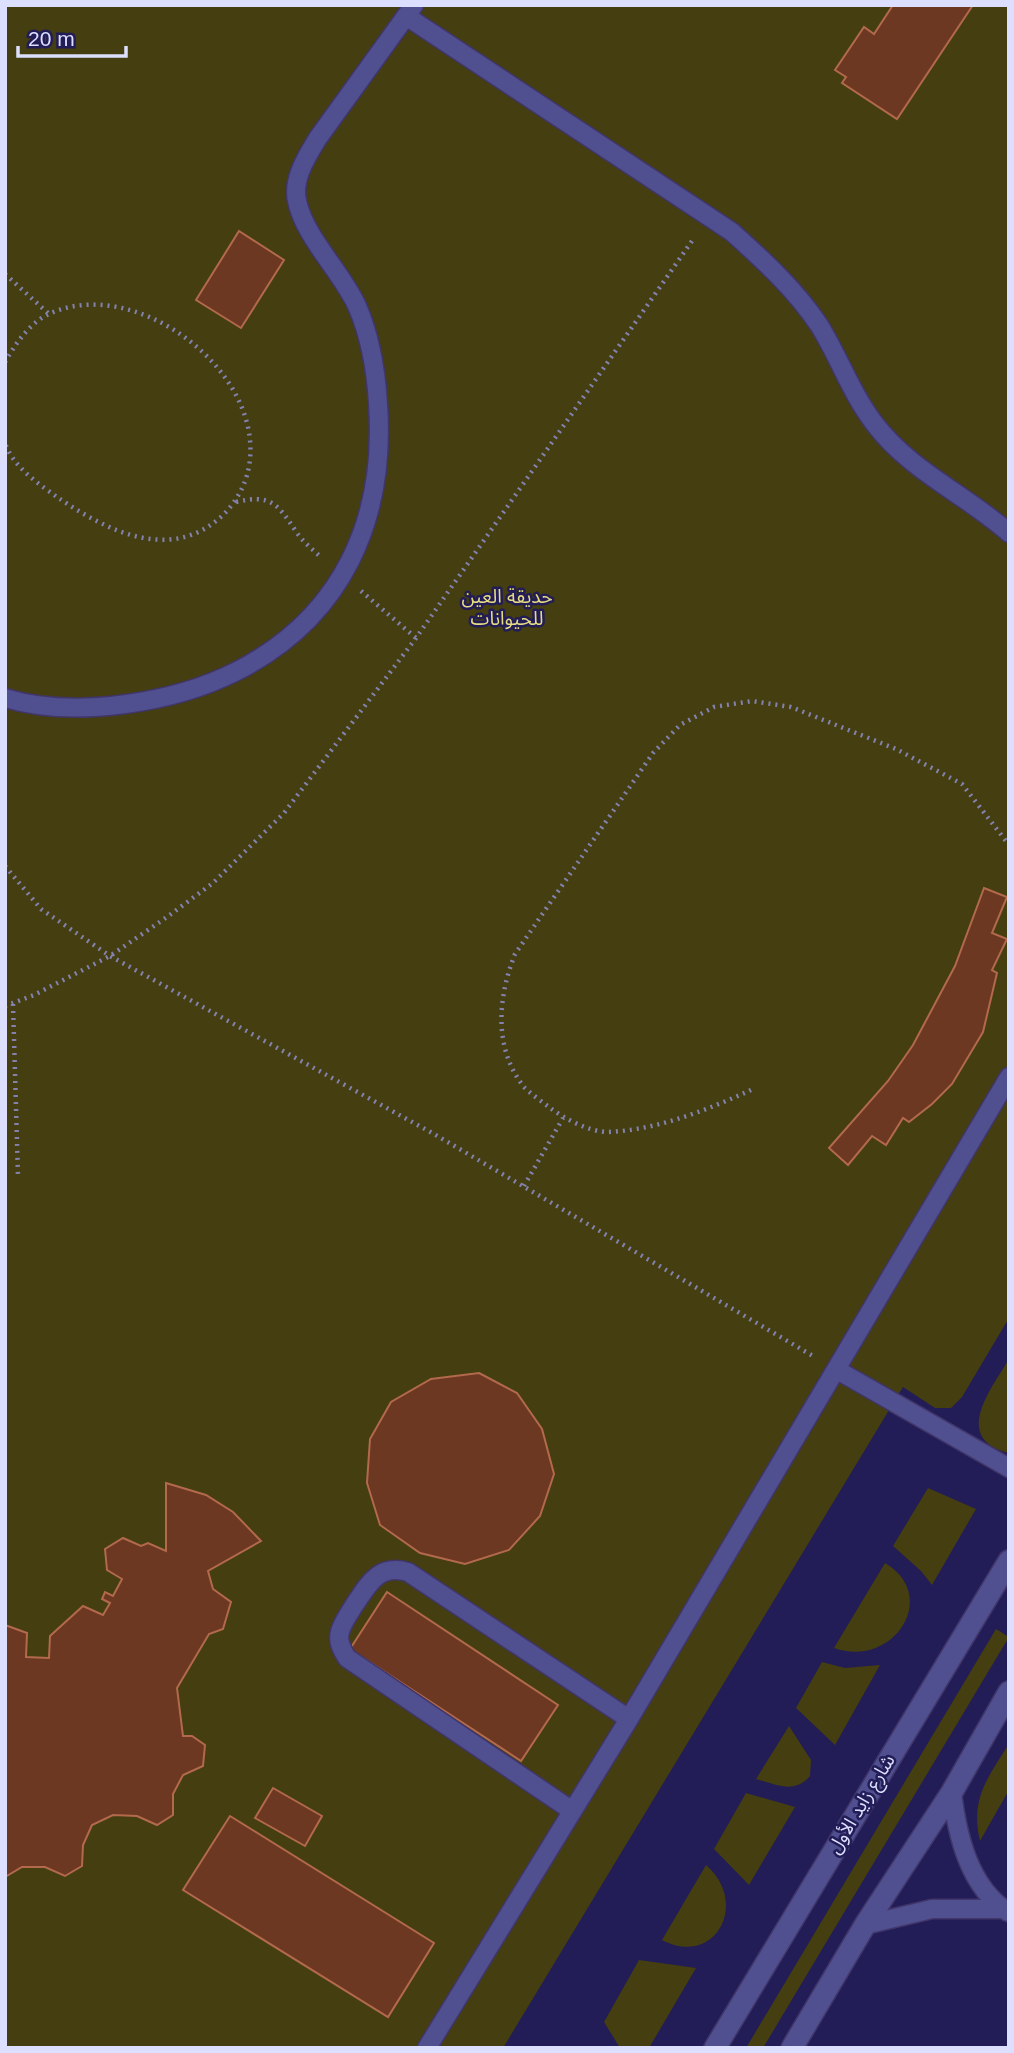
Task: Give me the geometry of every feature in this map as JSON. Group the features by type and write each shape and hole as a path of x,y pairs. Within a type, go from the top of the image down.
{"street":[{"name":"شارع زايد الأول","path":"715,2048 1006,1570"},
{"path":"792,2048 865,1925 952,1792 1009,1692"}],"lane":[{"path":"5,698 43,704 109,706 147,700 219,680 254,662 288,639 317,611 344,576 370,513 376,480 380,447 376,376 370,342 357,307 341,275 307,226 297,200 296,189 307,156 318,138 410,10 732,232 772,267 804,304 873,422 891,443 912,463 972,503 1009,533"},
{"path":"427,2048 629,1719 1009,1077"},
{"path":"836,1370 1009,1468"},
{"path":"571,1810 346,1658 340,1646 340,1632 364,1591 376,1575 384,1570 408,1572 629,1719"},
{"path":"952,1792 956,1824 965,1856 981,1884 1006,1910"},
{"path":"865,1925 932,1909 1006,1910"}],"path":[{"path":"5,1006 110,956 213,883 253,848 310,781 424,626 709,218"},
{"path":"5,274 49,314"},
{"path":"5,362 17,341 49,314 90,303 118,306 170,327 193,343 213,362 242,410 250,447 244,484 236,502 212,525 189,536 164,541 138,539 107,527 50,492 24,471 5,443"},
{"path":"751,1090 704,1112 605,1132 563,1118 525,1087 511,1063 502,1036 500,1009 505,980 515,954 653,753 680,725 714,707 752,701 791,707 896,749 962,784 1009,845"},
{"path":"5,866 41,909 110,956 524,1186 836,1370"},
{"path":"13,1004 18,1176"},
{"path":"524,1186 563,1118"}],"green space":[{"name":"حديقة العين للحيوانات","path":"5,5 1009,5 1009,1318 962,1397 951,1408 935,1408 903,1387 503,2048 5,2048"},
{"path":"1009,1359 1009,1453 992,1446 982,1437 979,1425 986,1398"},
{"path":"928,1488 976,1509 932,1585 921,1571 893,1546"},
{"path":"885,1563 901,1577 909,1593 909,1610 903,1626 891,1639 875,1648 855,1652 834,1648"},
{"path":"996,1629 1009,1637 763,2048 746,2048"},
{"path":"822,1662 845,1668 880,1665 835,1745 796,1708"},
{"path":"789,1726 811,1760 810,1776 804,1782 792,1786 756,1779"},
{"path":"1009,1744 1009,1790 980,1841 977,1813 982,1790"},
{"path":"746,1793 795,1807 749,1885 714,1849"},
{"path":"706,1865 719,1880 725,1897 725,1913 720,1927 711,1939 697,1945 681,1946 662,1940"},
{"path":"639,1960 696,1968 649,2048 620,2048 604,2022"}],"building":[{"path":"893,5 973,5 897,119 842,83 846,77 835,70 864,27 874,34"},
{"path":"239,231 284,260 241,328 196,300"},
{"path":"984,888 1007,897 992,933 1007,939 992,970 997,973 983,1032 952,1084 932,1104 909,1122 903,1118 886,1145 872,1136 848,1165 829,1148 888,1081 913,1045 955,966"},
{"path":"479,1373 517,1393 542,1429 554,1474 540,1516 509,1550 465,1564 420,1553 380,1525 367,1483 370,1439 391,1402 431,1379"},
{"path":"166,1483 206,1495 233,1512 261,1541 208,1571 213,1589 231,1602 223,1629 209,1634 177,1688 183,1736 192,1736 205,1745 203,1766 183,1775 173,1794 173,1815 157,1825 137,1816 113,1815 92,1825 83,1845 82,1866 65,1876 45,1867 22,1867 5,1877 5,1625 27,1633 26,1657 49,1658 50,1636 83,1606 103,1615 110,1603 102,1599 105,1592 113,1596 122,1579 107,1570 105,1549 123,1538 141,1546 148,1543 166,1551"},
{"path":"387,1592 558,1705 521,1761 350,1649"},
{"path":"273,1788 322,1816 305,1846 255,1818"},
{"path":"230,1816 434,1943 388,2017 183,1890"}]}
